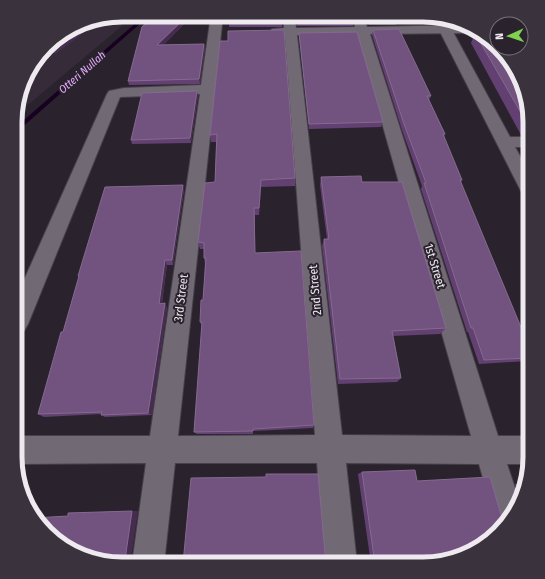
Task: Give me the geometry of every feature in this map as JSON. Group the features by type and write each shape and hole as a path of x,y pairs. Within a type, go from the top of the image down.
{"street":[{"path":"260,32 290,23 425,22"},
{"name":"2nd Street","path":"290,23 340,557"},
{"name":"1st Street","path":"360,23 507,511"},
{"path":"442,24 523,179"},
{"name":"3rd Street","path":"149,557 208,89 221,27"},
{"path":"22,310 114,94 124,92 208,89"},
{"path":"503,142 523,142"},
{"path":"22,450 523,450"}],"shaded area":[{"path":"127,22 23,109 25,96 35,72 56,47 72,35 90,27 109,23"}],"building":[{"path":"147,22 181,22 157,45 204,44 199,79 128,81 142,27"},
{"path":"229,22 282,22 229,23"},
{"path":"399,29 431,96 427,96 445,134 443,134 462,180 460,180 523,332 523,358 484,360 473,328 471,328 424,183 426,183 404,124 373,30"},
{"path":"284,30 295,178 261,180 259,208 254,208 255,253 301,251 314,425 253,429 253,431 194,432 202,322 200,322 201,300 203,300 206,258 204,258 204,243 198,242 205,183 215,182 217,134 210,135 220,41 228,41 228,31"},
{"path":"357,32 383,122 309,124 299,33"},
{"path":"478,39 489,47 489,56 498,56 513,78 518,90 523,116"},
{"path":"197,91 190,138 131,140 142,93"},
{"path":"361,176 362,182 402,182 446,328 392,331 401,378 340,379 324,239 329,239 321,177"},
{"path":"183,185 172,260 165,260 159,304 165,303 148,413 101,415 102,412 38,414 105,187"},
{"path":"415,470 417,481 490,477 502,518 494,528 484,536 467,547 455,552 429,557 374,557 362,472"},
{"path":"266,474 318,474 325,557 184,557 191,478 266,477"},
{"path":"132,511 125,557 96,554 72,544 51,528 43,517 68,516 68,513"}],"waterway":[{"name":"Otteri Nullah","path":"22,125 140,22"}]}
